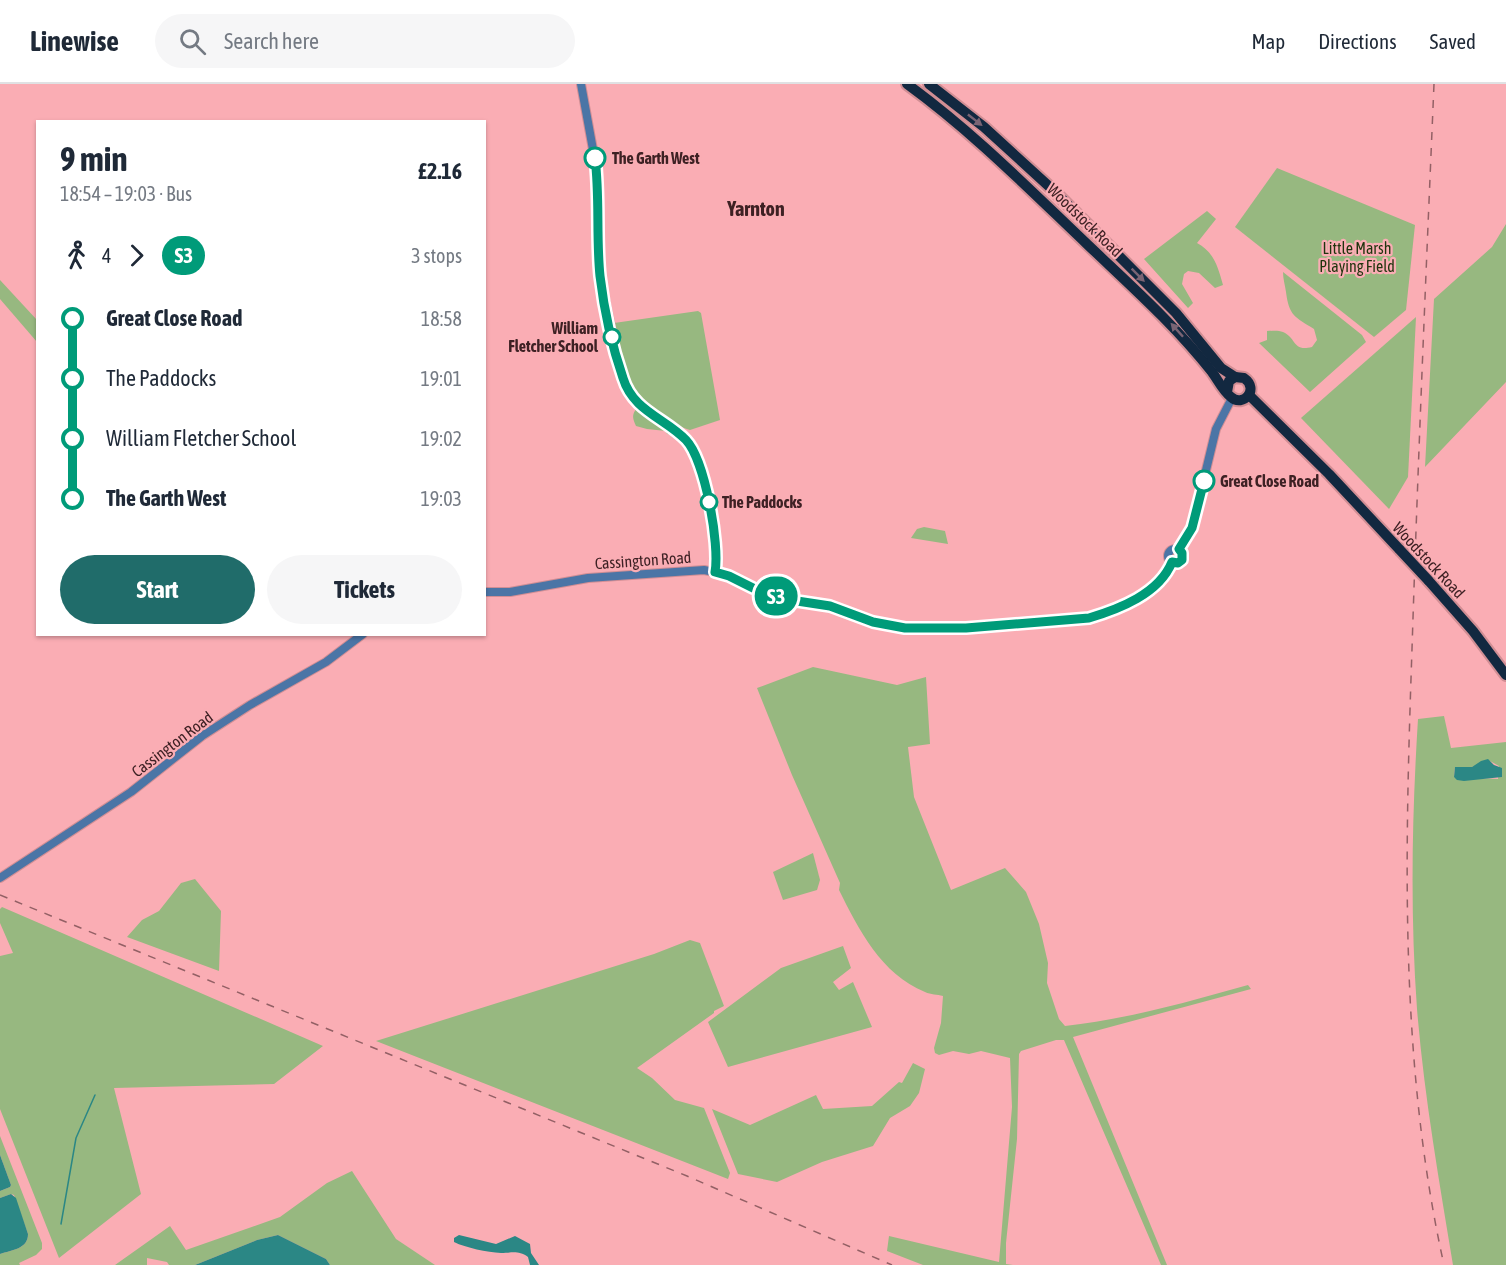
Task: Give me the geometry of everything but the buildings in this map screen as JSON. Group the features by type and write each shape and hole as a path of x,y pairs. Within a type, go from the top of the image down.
{"highway":[{"name":"Woodstock Road","path":"908,84 1002,162 1145,298 1180,334 1229,395"},
{"name":"Woodstock Road","path":"929,84 984,127 1053,190 1176,313 1221,368 1235,377"},
{"path":"1235,377 1248,381 1251,389 1249,395 1242,400 1229,395 1227,384 1235,377"},
{"name":"Woodstock Road","path":"1249,395 1329,474 1428,580 1473,631 1506,675"}],"street":[{"path":"581,84 598,187 600,276 622,376 634,400 687,441 695,454 714,529 717,555 715,572"},
{"name":"Cassington Road","path":"486,592 510,592 563,581 604,576 695,570 729,576 753,588 784,599 830,606 878,624 914,629 966,628 1080,619 1106,613 1147,591 1162,579 1172,562 1178,563 1182,560 1182,553 1179,549 1192,528 1216,429 1229,395"},
{"name":"Cassington Road","path":"0,878 131,792 202,736 250,705 326,662 360,636"}],"green space":[{"name":"Little Marsh Playing Field","path":"1277,168 1415,225 1406,310 1374,337 1235,227"},
{"path":"1207,211 1216,219 1197,243 1211,255 1223,285 1215,288 1199,273 1188,271 1184,274 1182,284 1193,303 1188,308 1144,259"},
{"path":"1506,224 1506,382 1425,467 1434,299 1492,247"},
{"path":"1283,272 1362,335 1366,342 1310,392 1259,343 1267,340 1267,331 1283,332 1301,348 1312,347 1317,340 1314,329 1291,311"},
{"path":"0,280 36,319 36,341 0,299"},
{"path":"698,311 701,313 720,420 690,430 652,408 634,388 624,365 614,323"},
{"path":"1416,317 1408,477 1389,509 1301,418"},
{"path":"637,408 674,435 667,434 666,431 636,426 633,417"},
{"path":"924,527 945,531 948,544 911,538 917,529"},
{"path":"813,667 897,685 926,677 930,744 908,747 914,797 951,890 1005,868 1026,892 1039,924 1048,963 1047,983 1059,1019 1065,1026 1180,1004 1248,985 1251,989 1073,1037 1167,1265 1161,1265 1064,1040 1056,1040 1021,1051 1019,1054 1017,1139 1006,1243 1006,1264 1013,1265 923,1265 887,1251 889,1236 999,1262 1012,1107 1010,1058 981,1051 969,1054 953,1051 939,1055 935,1053 943,996 927,993 909,984 884,962 863,935 839,890 840,883 792,775 757,688"},
{"path":"1444,716 1451,748 1506,742 1506,1265 1453,1265 1437,1169 1417,1009 1413,936 1414,791 1418,719","holes":["1490,761 1499,766 1498,779 1454,777 1455,767 1472,767"]},
{"path":"813,853 820,880 817,890 783,900 773,872"},
{"path":"195,879 221,911 219,971 127,937 142,920 159,911 181,883"},
{"path":"2,907 323,1046 274,1084 114,1088 141,1194 59,1258 0,1109 0,956 13,953 0,923"},
{"path":"690,940 700,943 724,1006 637,1068 652,1078 675,1100 704,1108 730,1173 728,1179 376,1041 654,954"},
{"path":"843,946 851,968 833,982 839,990 853,982 872,1027 728,1067 708,1022 781,968"},
{"path":"913,1063 925,1069 919,1093 910,1106 890,1118 873,1146 822,1162 777,1182 738,1174 712,1109 750,1125 816,1095 823,1109 872,1106 899,1082 902,1083"},
{"path":"0,1136 42,1243 42,1249 36,1255 19,1263 20,1265 0,1265 0,1254 22,1246 28,1234 14,1195 0,1198 0,1191 11,1185 0,1155"},
{"path":"352,1171 396,1239 435,1265 330,1265 326,1259 278,1235 257,1240 195,1265 169,1265 167,1262 147,1258 147,1265 115,1265 170,1226 186,1250 280,1217 327,1183"}],"water":[{"path":"1488,759 1494,765 1502,768 1502,777 1464,781 1454,777 1455,767 1472,767"},
{"path":"0,1155 11,1185 0,1191"},
{"path":"11,1194 16,1198 28,1234 22,1246 0,1254 0,1198"},
{"path":"278,1235 326,1259 330,1265 195,1265 257,1240"},
{"path":"459,1235 496,1244 515,1236 530,1244 531,1253 539,1265 530,1265 528,1257 521,1253 489,1252 454,1242 454,1238"}],"waterway":[{"path":"61,1224 76,1138 95,1095"}],"railway":[{"path":"1434,84 1414,578 1407,881 1412,1035 1419,1112 1429,1189 1444,1265"},
{"path":"0,895 687,1176 892,1265"}],"bus line":[{"name":"S3","path":"595,158 600,276 622,376 634,400 654,417 676,431 692,447 711,510 717,548 715,572 784,599 830,606 873,622 905,628 966,628 1089,618 1134,600 1162,579 1172,562 1178,563 1182,560 1183,556 1179,549 1192,528 1204,481"}],"place":[{"name":"The Garth West","path":"595,158"},
{"name":"William Fletcher School","path":"612,337"},
{"name":"Great Close Road","path":"1204,481"},
{"name":"The Paddocks","path":"709,502"}],"district":[{"name":"Yarnton","path":"756,209"}]}
